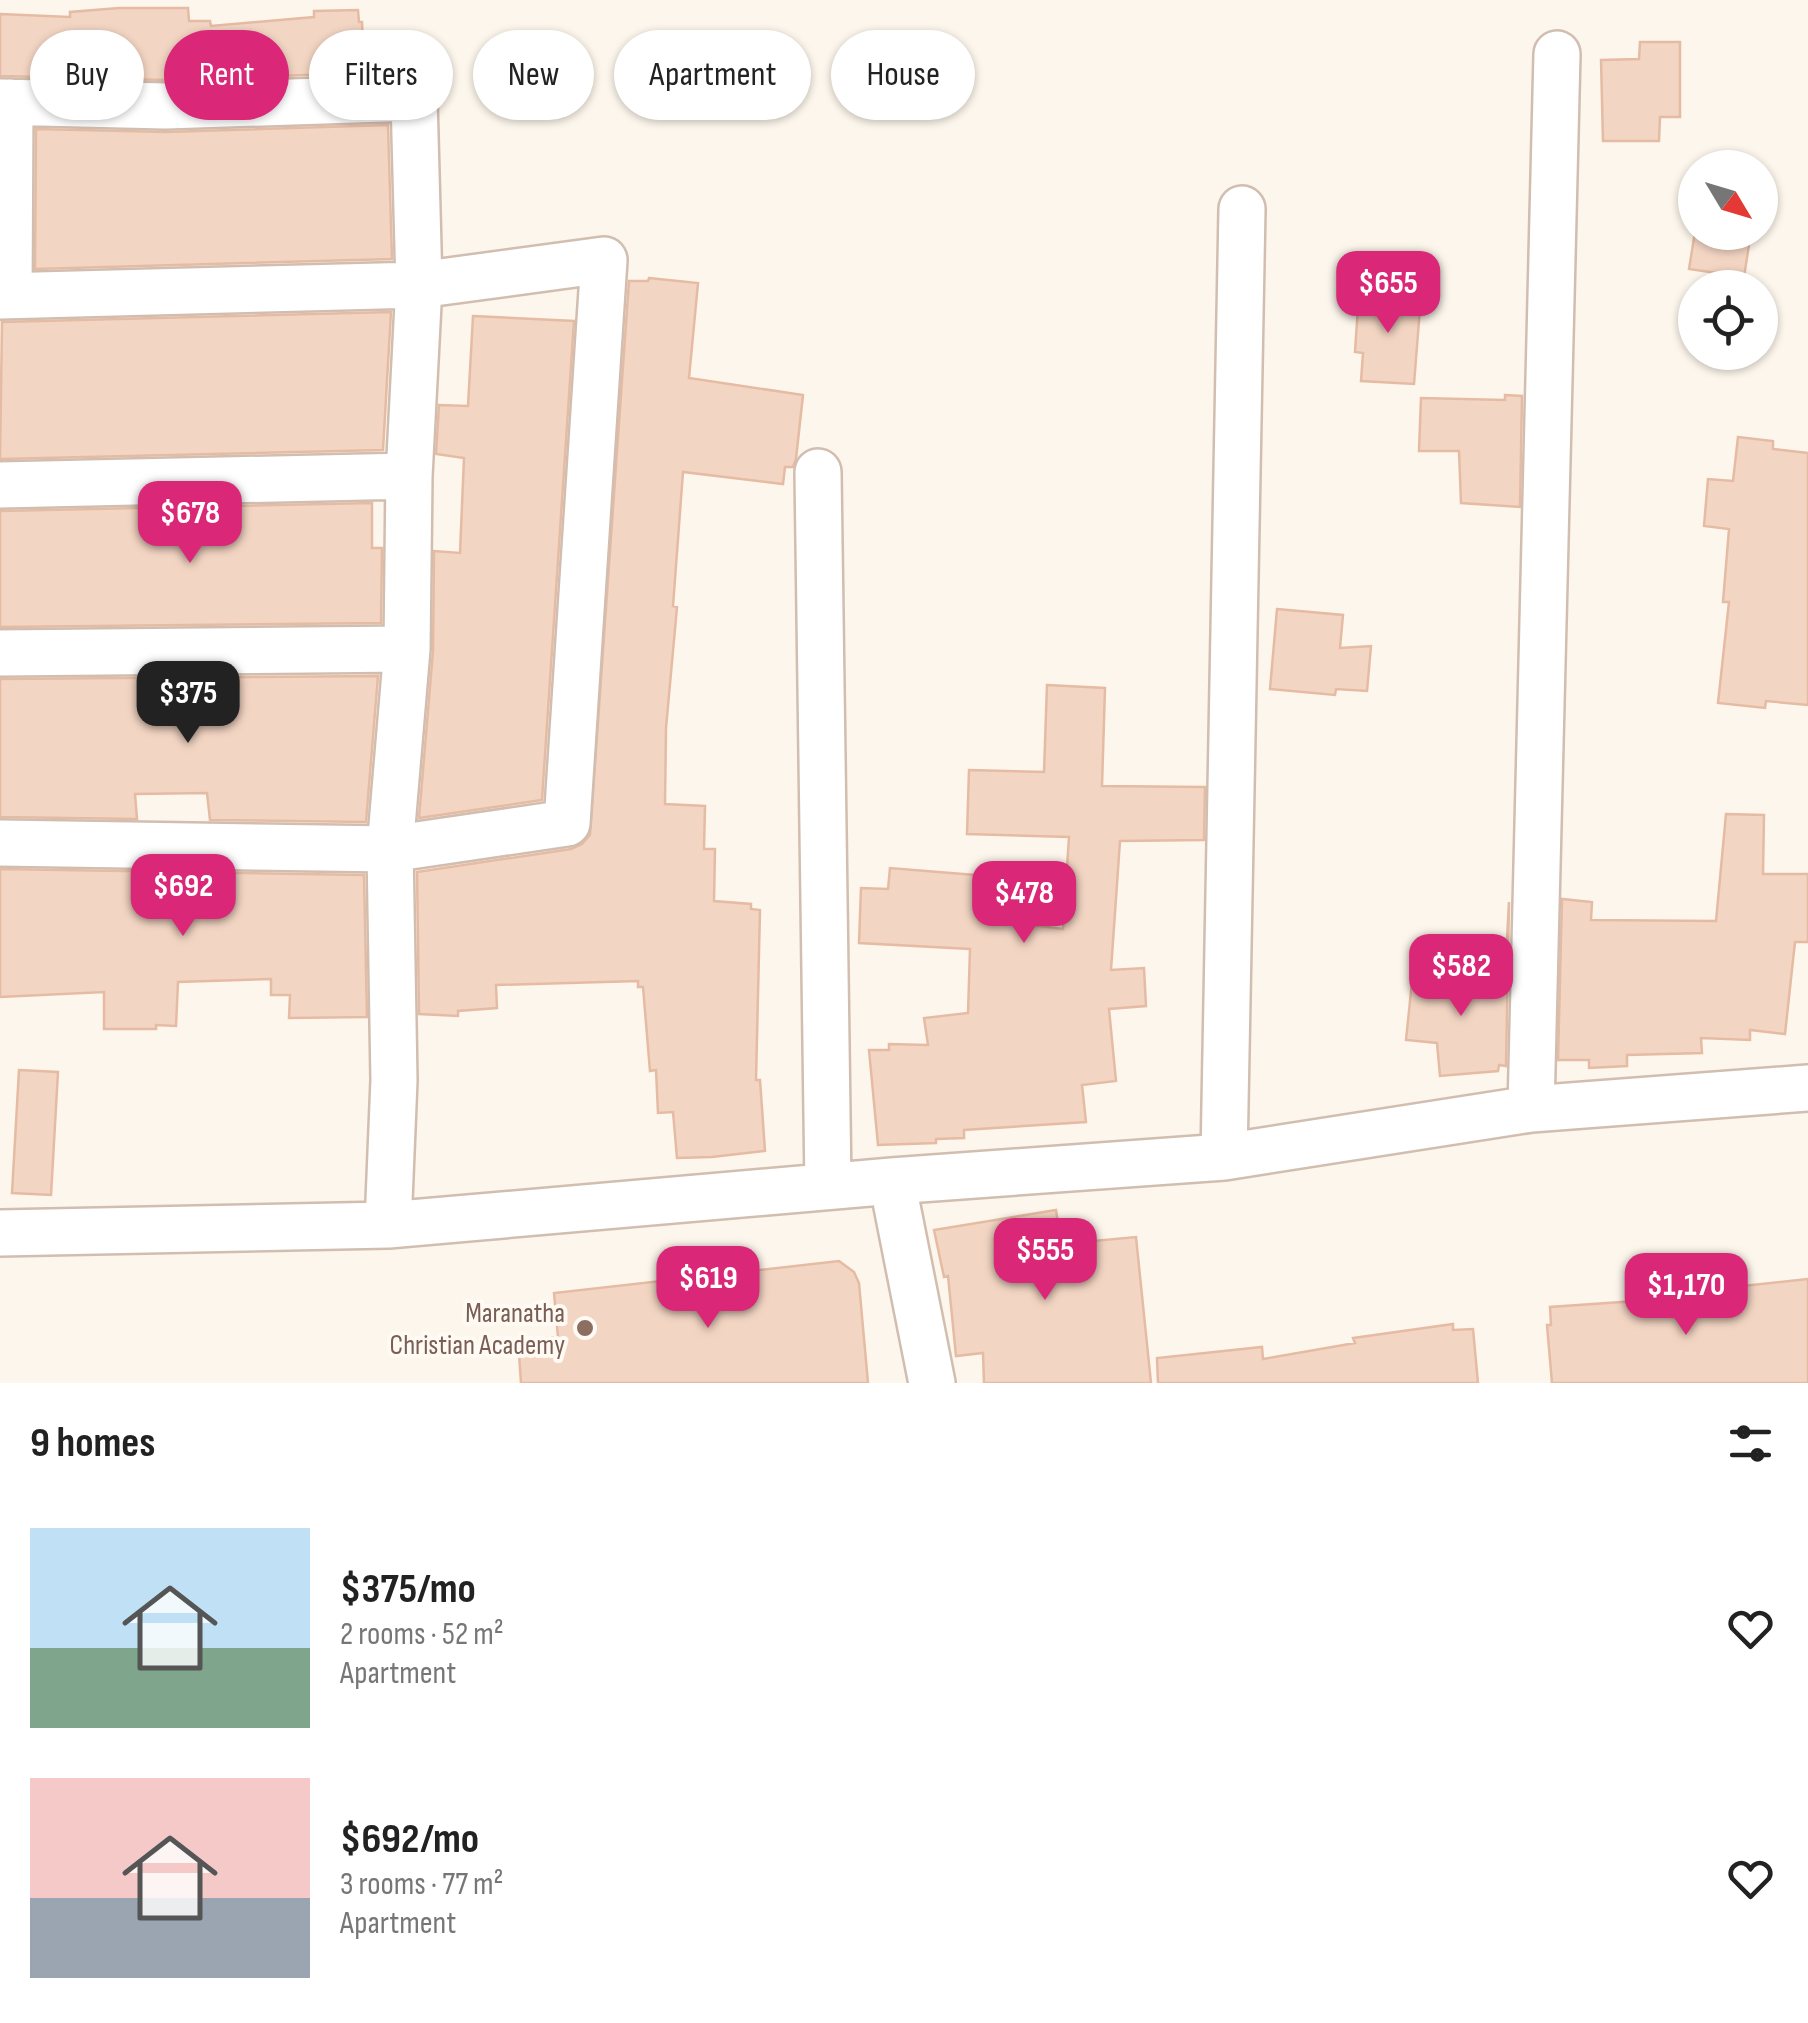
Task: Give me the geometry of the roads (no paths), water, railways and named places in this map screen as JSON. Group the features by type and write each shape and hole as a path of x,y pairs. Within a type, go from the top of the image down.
{"street":[{"path":"1531,1108 1557,54"},
{"path":"0,843 390,850 567,823 604,260 419,285 5,296 5,102 165,106 414,98 419,285 409,476 407,650 390,850 394,1080 388,1225"},
{"path":"1224,1157 1242,209"},
{"path":"818,472 828,1186"},
{"path":"0,485 409,476"},
{"path":"0,653 407,650"},
{"path":"0,1233 388,1225 828,1186 1224,1157 1531,1108 1808,1088"},
{"path":"892,1181 932,1383"}],"place":[{"name":"Maranatha Christian Academy","path":"585,1328"}]}
